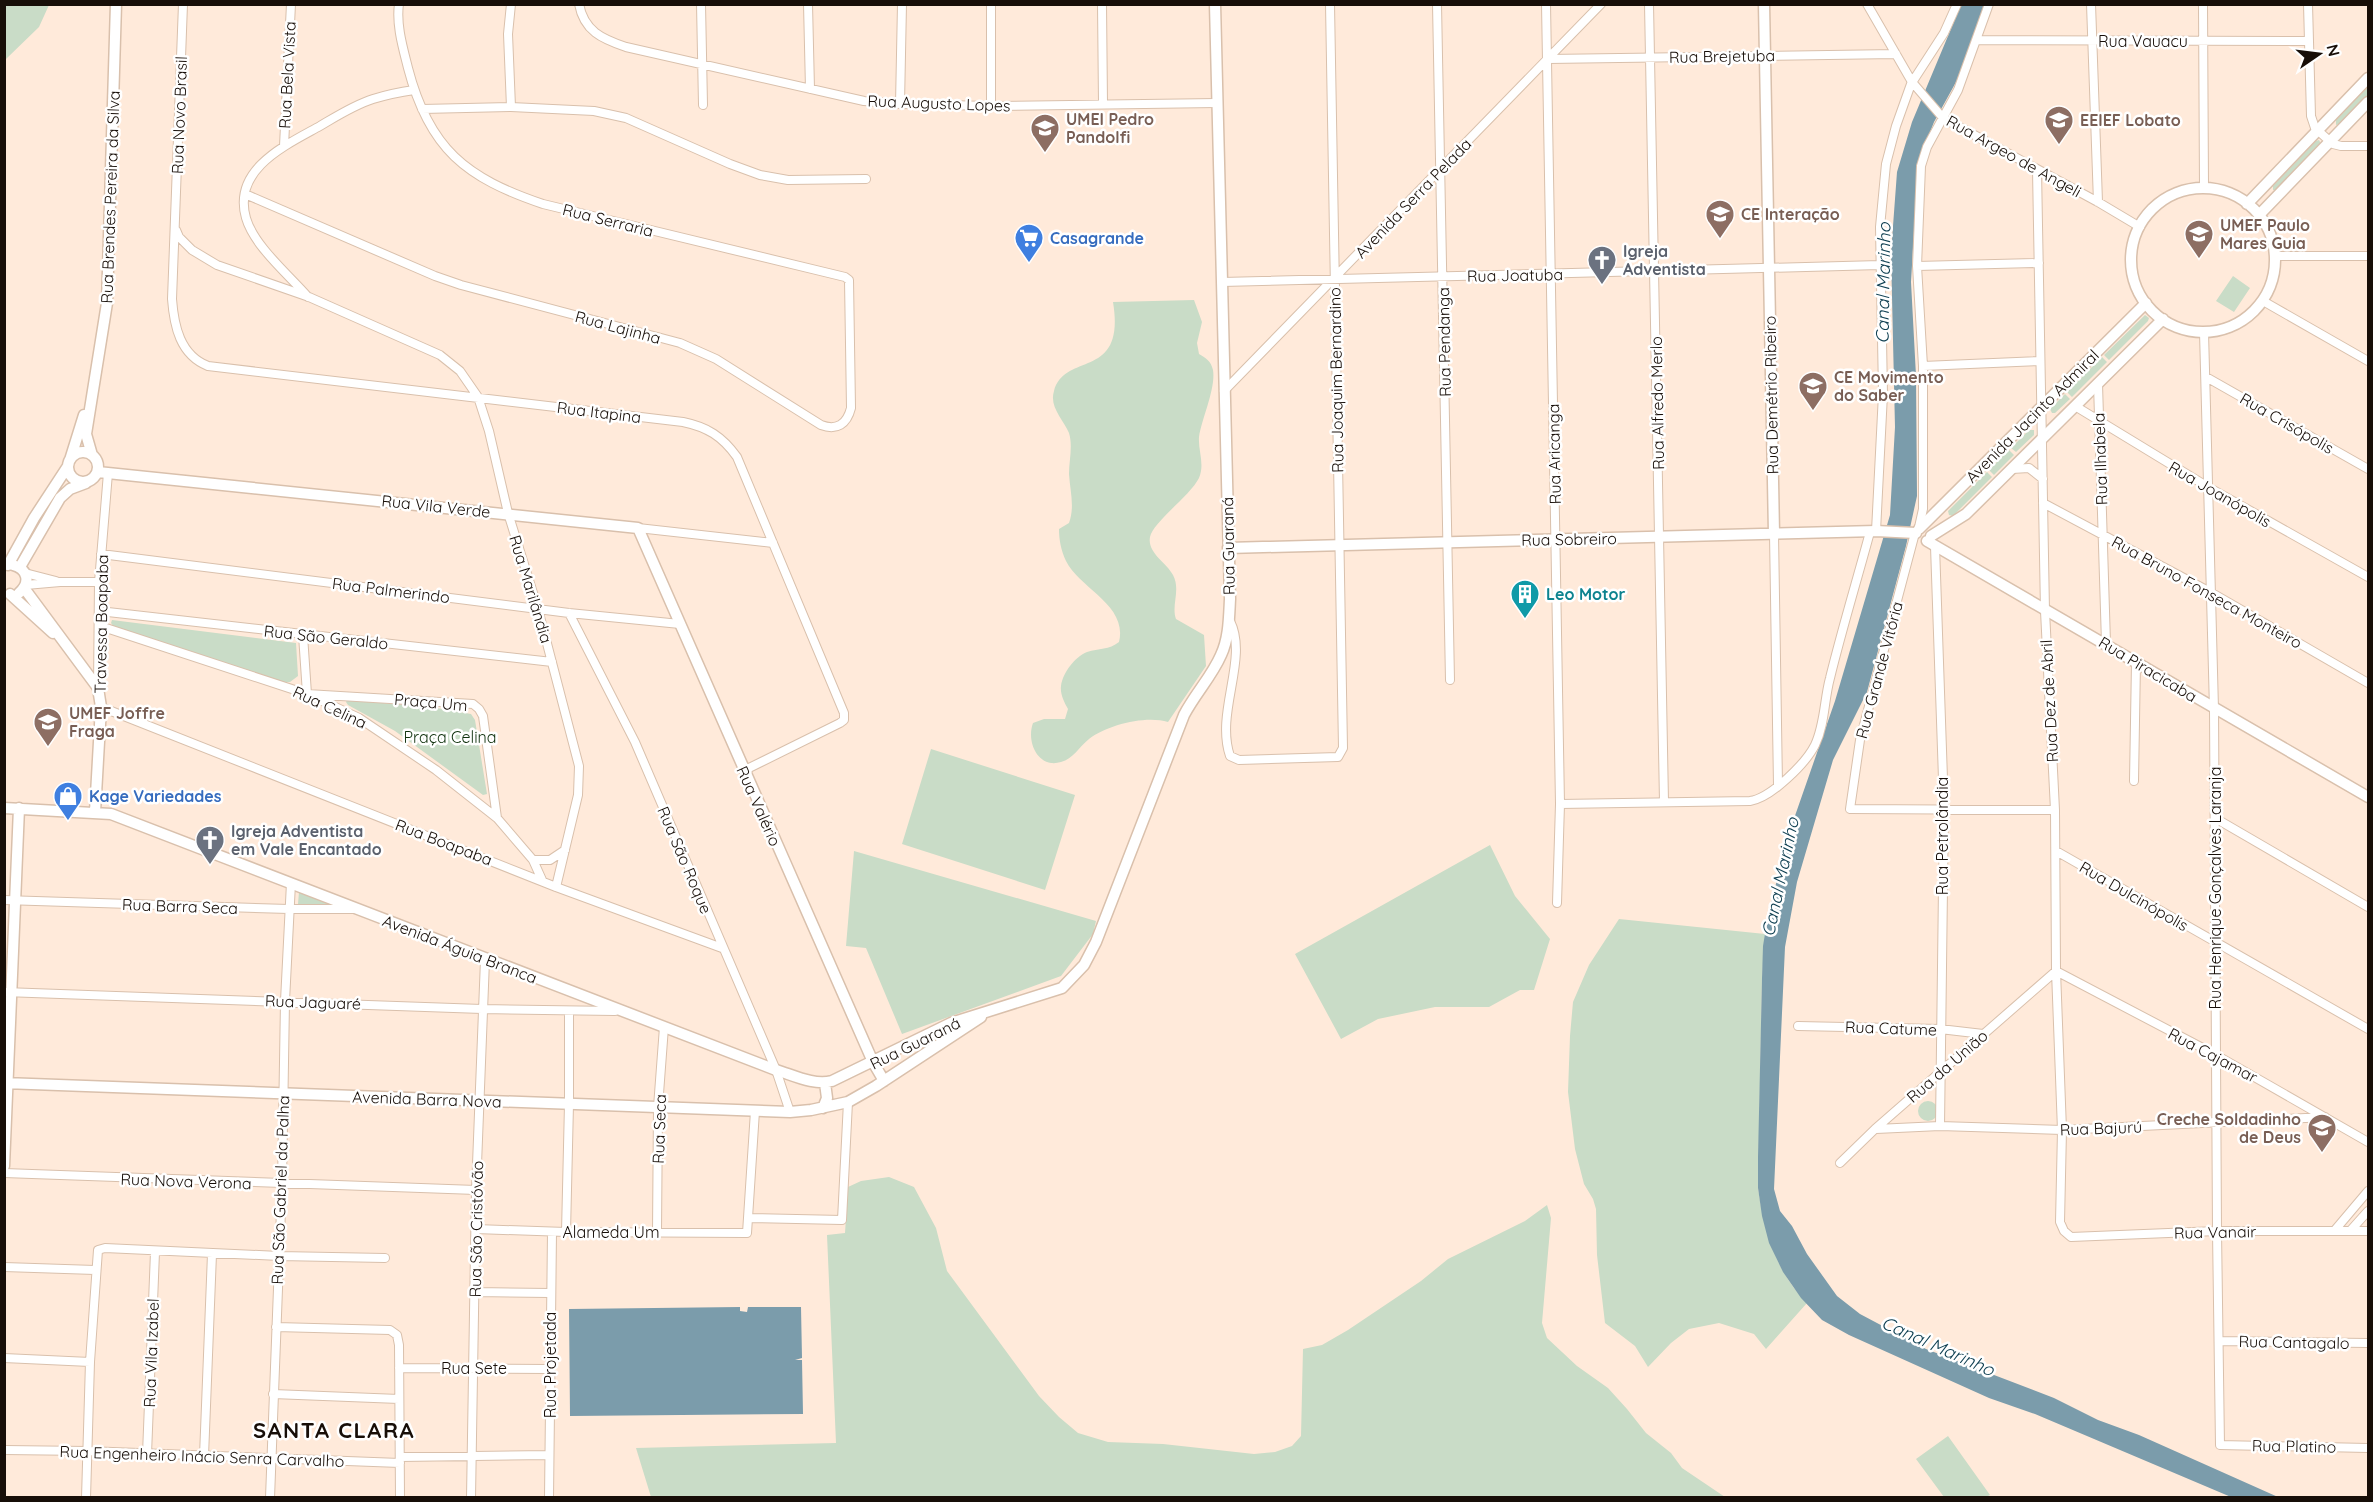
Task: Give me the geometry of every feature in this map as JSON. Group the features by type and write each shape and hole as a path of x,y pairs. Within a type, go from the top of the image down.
{"street":[{"name":"Rua Brendes Pereira da Silva","path":"92,455 86,434 102,341 107,293 116,4"},
{"name":"Rua Novo Brasil","path":"174,225 183,4"},
{"name":"Rua Bela Vista","path":"284,146 291,4"},
{"name":"Rua Serraria","path":"399,4 399,27 414,90 422,109 441,143 455,160 472,173 520,196 543,204 845,277 849,280"},
{"path":"511,4 508,34 511,107"},
{"name":"Rua Augusto Lopes","path":"579,4 582,18 589,28 600,37 626,47 864,101 991,106 1217,103"},
{"path":"701,4 704,64 703,105"},
{"path":"808,4 810,89"},
{"path":"900,104 902,4"},
{"path":"991,4 991,106"},
{"path":"1102,4 1103,104"},
{"name":"Rua Guaraná","path":"825,1083 951,1023 1062,988 1090,955 1184,715 1222,654 1229,620 1215,4"},
{"name":"Rua Joaquim Bernardino","path":"1229,620 1237,649 1227,704 1230,756 1239,760 1335,758 1341,755 1343,748 1330,4"},
{"name":"Rua Pendanga","path":"1437,4 1450,680"},
{"name":"Rua Aricanga","path":"1546,4 1560,804 1557,903"},
{"name":"Avenida Serra Pelada","path":"1224,391 1601,4"},
{"name":"Rua Alfredo Merlo","path":"1649,4 1664,802"},
{"name":"Rua Demétrio Ribeiro","path":"1764,4 1778,785"},
{"name":"Rua Argeo de Angeli","path":"1868,4 1919,93 1941,116 2140,227"},
{"path":"1560,804 1755,800 1765,796 1807,758 1819,736 1830,675 1877,531 1883,394 1881,206 1886,164 1896,126 1912,82 1948,26 1958,4"},
{"path":"1927,512 1923,366 1917,266 1922,166 1927,147 1941,116 1958,90 1989,4"},
{"path":"2091,4 2098,202"},
{"path":"2203,4 2204,189"},
{"path":"2308,4 2311,116 2318,131 2330,141 2341,146 2368,146"},
{"name":"Rua Vauacu","path":"1977,40 2309,41"},
{"name":"Rua Brejetuba","path":"1547,60 1896,54"},
{"path":"2247,204 2368,78"},
{"path":"309,297 259,243 251,231 244,206 245,194 255,171 260,164 284,146 359,105 414,90"},
{"path":"2259,215 2368,102"},
{"path":"422,109 511,107 594,111 626,118 730,164 774,178 806,181 866,178"},
{"name":"Rua Dez de Abril","path":"2037,170 2045,611 2055,810 2056,971 2062,1130 2061,1222 2064,1231"},
{"path":"2204,189 2227,193 2247,204 2259,215 2270,234 2275,256 2272,279 2263,301 2233,326 2204,332 2182,329 2163,319 2139,293 2132,271 2132,249 2140,227 2151,211 2178,193 2204,189"},
{"name":"Rua Lajinha","path":"245,194 435,276 461,285 680,343 716,359 830,428 839,427 845,423 851,408 849,280"},
{"name":"Rua Marilândia","path":"174,225 185,244 217,265 309,297 440,355 460,371 478,397 489,430 508,513 538,609 579,765 578,795 556,887"},
{"name":"Rua Itapina","path":"174,225 173,316 181,342 198,363 683,422 710,430 720,436 737,457 844,713 844,720 743,771"},
{"path":"2275,256 2368,256"},
{"path":"1917,266 2038,263"},
{"name":"Rua Joatuba","path":"1222,282 1880,266"},
{"path":"2263,301 2368,361"},
{"name":"Avenida Jacinto Admiral","path":"1915,532 1927,512 2041,406 2146,303"},
{"name":"Avenida Jacinto Admiral","path":"1931,541 1956,521 2011,469 2163,319"},
{"name":"Rua Henrique Gonçalves Laranja","path":"2204,332 2214,709 2220,1445"},
{"path":"1923,366 2040,361"},
{"name":"Rua Crisópolis","path":"2206,376 2368,469"},
{"name":"Rua Ilhabela","path":"2097,384 2106,643"},
{"name":"Rua Brendes Pereira da Silva","path":"14,568 34,518 69,463 92,389"},
{"name":"Rua Joanópolis","path":"2075,406 2208,487 2368,577"},
{"path":"14,568 60,498 70,489 86,483 103,472 92,455 80,452 69,463 73,479 86,483"},
{"path":"2011,469 2029,468 2043,479"},
{"name":"Rua Vila Verde","path":"103,472 508,513 773,543"},
{"name":"Travessa Boapaba","path":"95,812 101,707 98,688 103,472"},
{"name":"Rua Bruno Fonseca Monteiro","path":"2043,503 2212,593 2368,683"},
{"name":"Rua Piracicaba","path":"1915,532 1924,527 1928,529 1931,541 2045,611 2106,643 2214,709 2368,797"},
{"name":"Rua Valério","path":"638,528 743,771 873,1062 884,1081"},
{"name":"Rua Sobreiro","path":"1228,548 1877,531 1915,532"},
{"name":"Rua Grande Vitória","path":"1915,532 1860,740 1850,809 1944,808"},
{"name":"Rua Petrolândia","path":"1931,541 1944,808 1940,1126"},
{"name":"Rua Palmerindo","path":"101,554 569,613 680,624"},
{"path":"14,568 60,582"},
{"path":"14,568 27,590 98,688"},
{"path":"6,593 15,594 60,582 99,582"},
{"path":"6,593 66,645"},
{"name":"Rua São Geraldo","path":"99,611 552,662"},
{"name":"Rua São Roque","path":"569,613 635,742 776,1070 790,1113"},
{"name":"Rua Celina","path":"100,626 307,693 359,718 436,770 497,818 533,860 542,880"},
{"path":"303,635 307,693"},
{"path":"2134,781 2136,662"},
{"name":"Praça Um","path":"307,693 472,705 479,709 483,716 497,818"},
{"name":"Rua Boapaba","path":"101,707 556,887 722,948"},
{"name":"Avenida Águia Branca","path":"4,808 111,814 484,960 776,1070 806,1080 825,1083"},
{"path":"4,1166 10,900 19,808"},
{"path":"1944,808 2055,810"},
{"path":"2215,818 2368,906"},
{"path":"533,860 550,860 565,850"},
{"name":"Rua Dulcinópolis","path":"2055,851 2368,1029"},
{"name":"Rua São Gabriel da Palha","path":"270,1497 282,1184 285,1001 291,883"},
{"name":"Rua Barra Seca","path":"10,900 355,909"},
{"name":"Rua São Cristóvão","path":"471,1497 476,1190 484,960"},
{"name":"Rua da União","path":"1840,1163 1875,1129 2056,971"},
{"name":"Rua Cajamar","path":"2056,971 2216,1056 2368,1142"},
{"name":"Rua Jaguaré","path":"7,992 482,1009 622,1011"},
{"name":"Rua Guaraná","path":"848,1102 968,1026 1006,1006"},
{"path":"566,1232 569,1104 568,1011"},
{"name":"Rua Catume","path":"1798,1026 1940,1029 1983,1035"},
{"name":"Rua Seca","path":"657,1232 658,1107 664,1027"},
{"name":"Avenida Barra Nova","path":"6,1083 790,1113 848,1102"},
{"path":"823,1108 827,1098 825,1083"},
{"path":"755,1111 748,1218 842,1221 848,1102"},
{"name":"Rua Bajurú","path":"1875,1129 1940,1126 2062,1130 2327,1117"},
{"name":"Rua Nova Verona","path":"4,1173 476,1190"},
{"path":"2335,1230 2368,1191"},
{"path":"2351,1230 2368,1211"},
{"name":"Alameda Um","path":"476,1229 552,1232 747,1233 748,1218"},
{"name":"Rua Vanair","path":"2064,1231 2071,1237 2217,1231 2368,1231"},
{"name":"Rua Projetada","path":"549,1497 552,1232"},
{"path":"86,1497 90,1362 98,1250 105,1248 212,1254 385,1258"},
{"name":"Rua Vila Izabel","path":"147,1454 155,1251"},
{"path":"204,1456 212,1254"},
{"path":"4,1267 95,1270"},
{"path":"475,1292 550,1293"},
{"path":"276,1327 390,1330 397,1335 400,1497"},
{"name":"Rua Cantagalo","path":"2219,1341 2368,1343"},
{"path":"4,1358 90,1362"},
{"name":"Rua Sete","path":"399,1368 549,1369"},
{"path":"273,1394 399,1399"},
{"name":"Rua Platino","path":"2220,1445 2368,1448"},
{"name":"Rua Engenheiro Inácio Senra Carvalho","path":"4,1450 400,1460 549,1455"}],"green space":[{"path":"5,4 49,5 39,27 5,60"},
{"path":"2368,87 2368,95 2340,124 2336,125 2336,120"},
{"path":"2319,140 2321,144 2276,190 2273,190 2273,186"},
{"path":"2233,276 2250,288 2234,312 2216,301"},
{"path":"1194,300 1202,322 1197,343 1199,354 1206,358 1213,370 1211,394 1199,437 1201,473 1188,493 1158,524 1150,537 1150,543 1154,553 1173,575 1176,586 1176,619 1204,635 1206,666 1168,722 1138,721 1106,729 1089,739 1065,760 1046,762 1040,758 1033,746 1031,730 1033,723 1044,719 1065,719 1068,709 1061,689 1067,670 1083,654 1119,642 1120,629 1110,607 1073,571 1062,549 1059,529 1069,523 1072,511 1069,474 1071,443 1069,433 1053,402 1054,391 1060,379 1070,371 1103,354 1111,344 1115,327 1113,302"},
{"path":"2145,315 2149,318 2148,321 2109,360 2104,355"},
{"path":"2102,357 2107,362 2072,397 2067,392"},
{"path":"2065,394 2070,399 2055,413 2052,413 2050,409"},
{"path":"2029,430 2034,430 2034,435 2016,452 2011,448"},
{"path":"2009,450 2014,455 1994,475 1989,470"},
{"path":"1987,472 1992,477 1953,516 1949,515 1948,511"},
{"path":"112,620 296,643 298,676 290,682 282,682 114,627"},
{"name":"Praça Celina","path":"347,700 431,707 471,714 475,720 487,794 483,795 395,731 348,705"},
{"path":"931,749 1075,795 1045,890 902,844"},
{"path":"1490,845 1515,896 1550,939 1534,990 1520,990 1489,1007 1435,1007 1378,1019 1341,1039 1295,954"},
{"path":"854,851 1096,921 1093,934 1061,976 902,1034 866,948 846,946"},
{"path":"299,892 333,905 298,904"},
{"path":"1619,919 1765,934 1758,1188 1773,1250 1787,1278 1807,1303 1766,1349 1754,1334 1719,1323 1689,1329 1671,1343 1648,1367 1635,1346 1605,1323 1597,1255 1596,1209 1584,1184 1575,1149 1568,1092 1573,1002 1589,965"},
{"path":"1928,1101 1935,1104 1938,1111 1935,1118 1928,1121 1921,1118 1918,1111 1921,1104"},
{"path":"889,1177 914,1187 936,1228 947,1271 1039,1396 1078,1433 1108,1442 1163,1444 1254,1454 1275,1452 1292,1446 1301,1436 1303,1349 1322,1345 1348,1330 1421,1281 1448,1259 1525,1221 1547,1205 1551,1218 1542,1323 1547,1338 1577,1366 1608,1388 1646,1433 1671,1453 1682,1468 1725,1497 651,1497 636,1448 836,1443 827,1235 845,1233 848,1187 861,1181"},
{"path":"1948,1436 1990,1495 1986,1497 1944,1497 1916,1459"}],"water":[{"name":"Canal Marinho","path":"1961,5 1986,5 1961,73 1934,122 1918,163 1911,282 1916,376 1917,496 1867,692 1833,760 1797,882 1785,947 1774,1189 1780,1211 1792,1226 1807,1254 1837,1296 1860,1314 1926,1349 2054,1398 2098,1420 2139,1435 2278,1497 2231,1497 2035,1414 1989,1398 1849,1335 1822,1320 1801,1298 1783,1272 1769,1243 1762,1216 1758,1188 1758,1157 1763,946 1768,915 1789,833 1835,701 1890,515 1895,427 1891,253 1897,172 1912,122"},
{"path":"740,1307 740,1311 747,1312 748,1307 801,1307 802,1358 795,1360 802,1360 803,1414 570,1416 569,1309"}],"place":[{"name":"EEIEF Lobato","path":"2059,146"},
{"name":"UMEI Pedro Pandolfi","path":"1045,154"},
{"name":"CE Interação","path":"1720,240"},
{"name":"UMEF Paulo Mares Guia","path":"2199,260"},
{"name":"Casagrande","path":"1029,264"},
{"name":"Igreja Adventista","path":"1602,286"},
{"name":"CE Movimento do Saber","path":"1813,412"},
{"name":"Leo Motor","path":"1525,620"},
{"name":"UMEF Joffre Fraga","path":"48,748"},
{"name":"Kage Variedades","path":"68,822"},
{"name":"Igreja Adventista em Vale Encantado","path":"210,866"},
{"name":"Creche Soldadinho de Deus","path":"2322,1154"}],"district":[{"name":"SANTA CLARA","path":"334,1430"}]}
